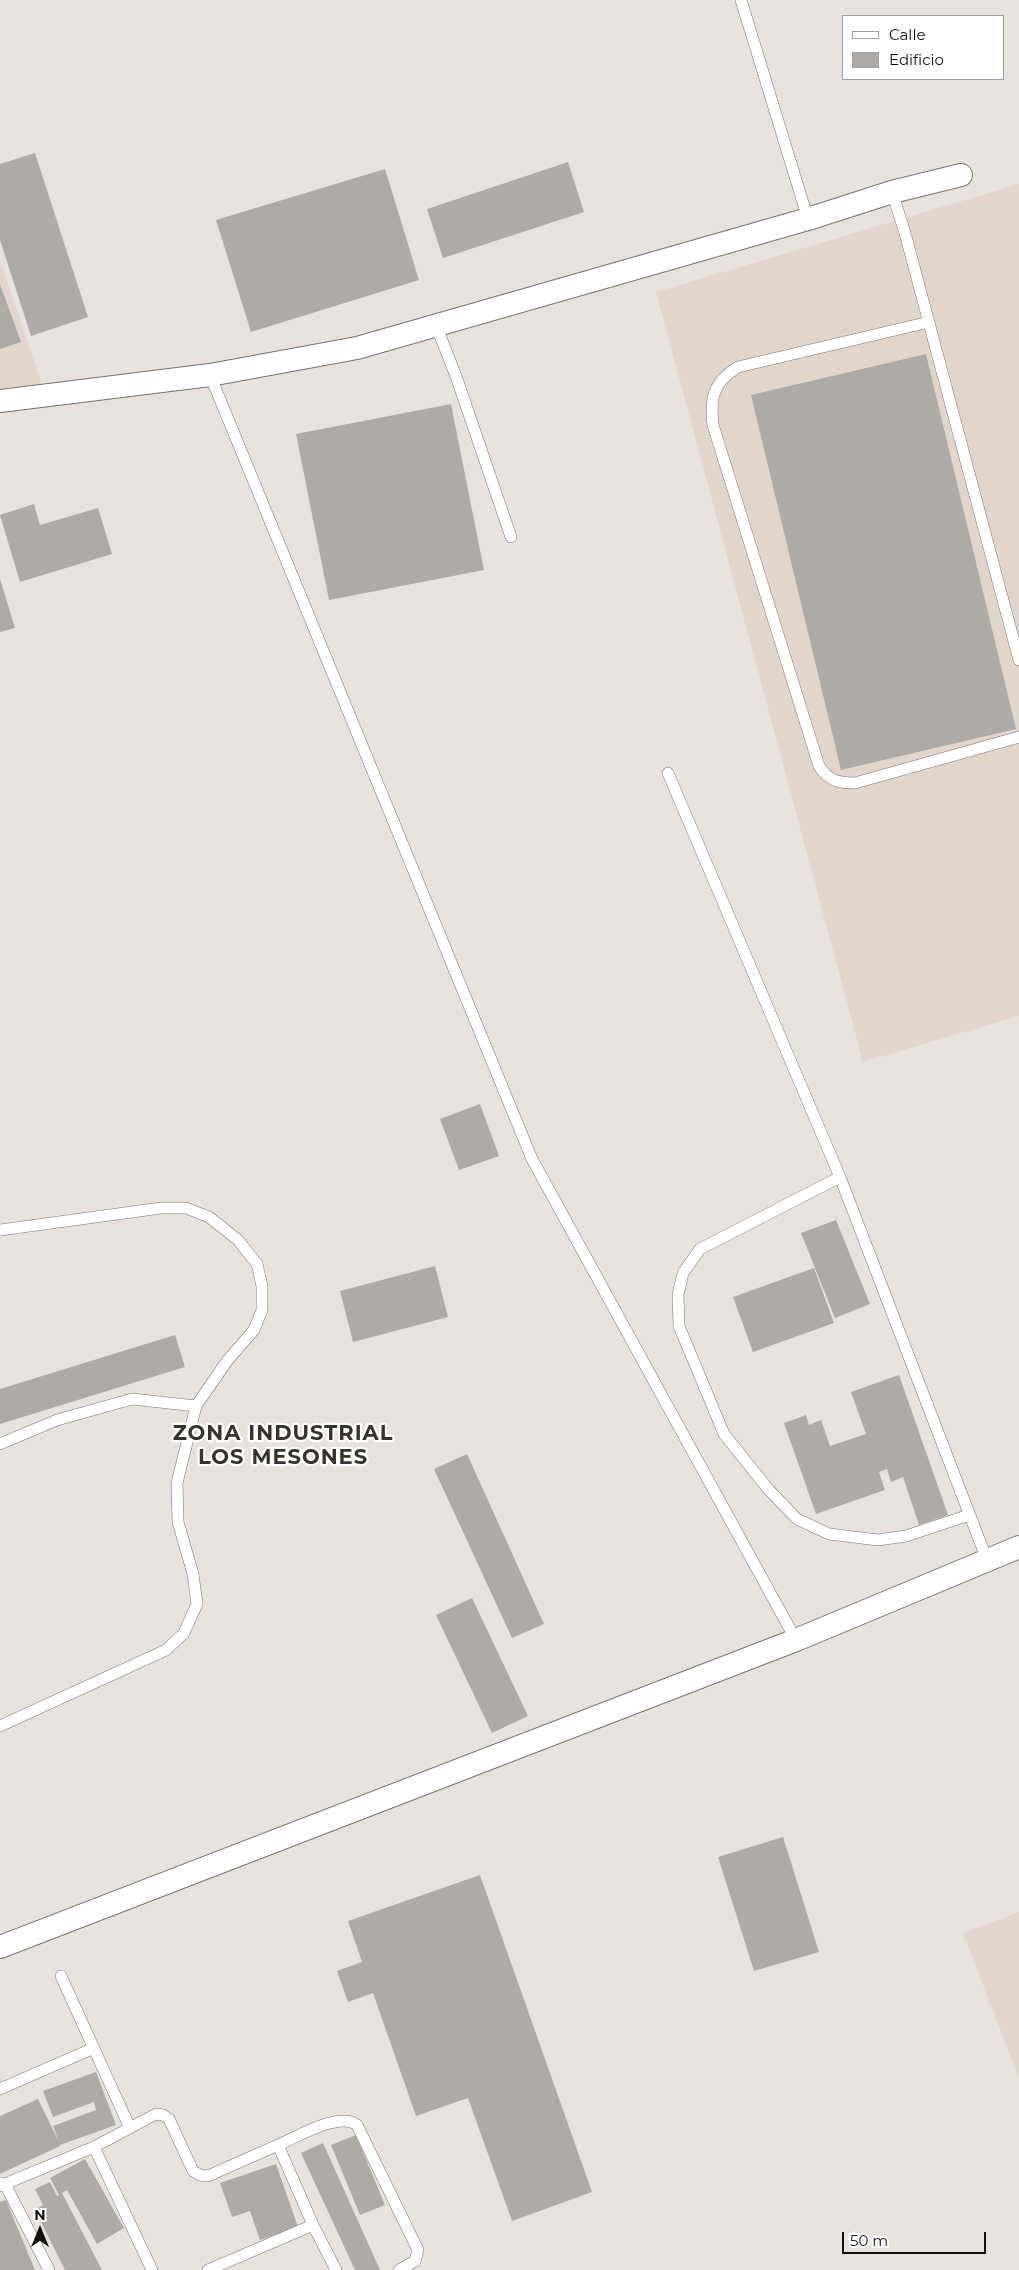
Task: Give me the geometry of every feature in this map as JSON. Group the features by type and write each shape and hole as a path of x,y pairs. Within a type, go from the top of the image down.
{"street":[{"path":"0,401 210,375 357,348 808,219 892,192 961,175"},
{"path":"0,1947 796,1640 1019,1547"}],"lane":[{"path":"740,0 808,219"},
{"path":"892,192 905,233 1019,660"},
{"path":"929,322 738,367 726,374 716,388 711,404 713,425 818,766 824,774 831,780 855,783 1019,737"},
{"path":"436,325 457,379 510,537"},
{"path":"210,375 532,1159 796,1640"},
{"path":"668,773 840,1177 986,1560"},
{"path":"840,1177 700,1249 683,1273 678,1295 679,1326 724,1434 769,1490 797,1519 829,1534 878,1540 906,1536 969,1515"},
{"path":"0,1230 161,1208 186,1208 209,1217 238,1240 256,1264 262,1286 262,1310 254,1330 227,1361 196,1406 177,1483 178,1522 193,1574 196,1604 184,1633 166,1650 0,1726"},
{"path":"0,1444 57,1420 132,1399 196,1406"},
{"path":"61,1976 130,2128"},
{"path":"0,2089 94,2048"},
{"path":"49,2270 2,2184 94,2147 156,2114 163,2115 169,2119 193,2171 200,2175 208,2176 335,2120 352,2120 357,2124 418,2250 415,2261 399,2270"},
{"path":"278,2144 313,2225 336,2270"},
{"path":"94,2147 152,2270"},
{"path":"208,2270 313,2225"}],"shaded area":[{"path":"1019,184 1019,1016 863,1062 656,292"},
{"path":"0,261 44,389 0,395"},
{"path":"1019,1912 1019,2079 963,1933"}],"building":[{"path":"35,153 88,317 31,336 0,240 0,164"},
{"path":"568,162 584,212 443,258 427,209"},
{"path":"385,169 419,280 251,332 216,220"},
{"path":"0,284 21,342 0,349"},
{"path":"926,354 1016,729 841,770 751,395"},
{"path":"451,404 484,570 329,600 296,434"},
{"path":"34,504 40,525 98,508 112,554 20,582 0,515"},
{"path":"0,579 15,628 0,632"},
{"path":"480,1104 499,1156 459,1170 440,1119"},
{"path":"836,1220 870,1304 835,1318 801,1233"},
{"path":"435,1266 448,1317 353,1342 340,1291"},
{"path":"814,1268 834,1323 753,1352 733,1297"},
{"path":"175,1335 185,1367 0,1424 0,1389"},
{"path":"899,1375 948,1515 919,1525 903,1477 891,1482 887,1469 879,1472 885,1490 816,1514 784,1423 806,1415 809,1425 821,1420 830,1446 866,1434 851,1392"},
{"path":"467,1454 544,1624 512,1638 434,1469"},
{"path":"472,1598 528,1716 492,1733 436,1615"},
{"path":"783,1837 819,1952 754,1971 718,1857"},
{"path":"480,1875 592,2192 512,2221 468,2098 416,2116 373,1993 348,2002 337,1971 362,1962 348,1921"},
{"path":"96,2072 116,2125 60,2145 0,2174 0,2116 38,2099 59,2142 53,2126 96,2110 94,2102 53,2117 43,2091"},
{"path":"356,2135 385,2205 360,2215 331,2145"},
{"path":"323,2143 380,2270 355,2270 301,2153"},
{"path":"85,2159 124,2228 97,2244 67,2190 62,2193 102,2270 65,2270 35,2210 43,2205 35,2189 50,2182 57,2196 59,2195 50,2178"},
{"path":"276,2164 298,2227 260,2240 250,2211 232,2217 220,2183"},
{"path":"6,2200 35,2270 0,2270 0,2202"}],"district":[{"name":"ZONA INDUSTRIAL LOS MESONES","path":"283,1446"}]}
